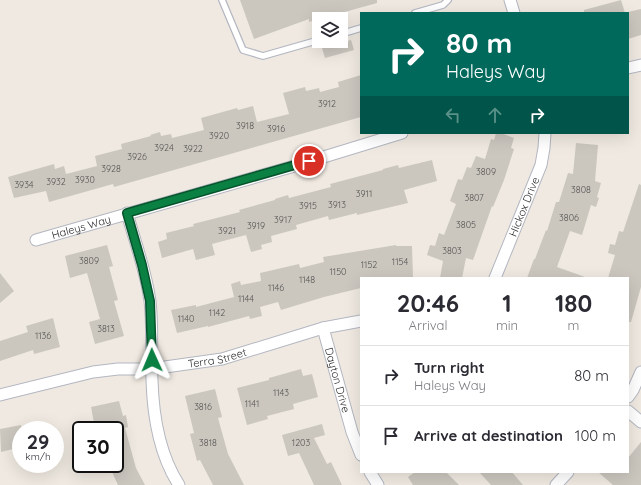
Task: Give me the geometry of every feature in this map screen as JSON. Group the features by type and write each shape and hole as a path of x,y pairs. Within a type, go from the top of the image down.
{"street":[{"path":"510,0 514,12"},
{"path":"629,68 641,65"},
{"name":"Haleys Way","path":"36,240 291,167 399,134"},
{"name":"Hickox Drive","path":"495,277 541,165 545,134"},
{"path":"127,213 142,265 150,301 152,388 159,436 165,458 178,485"},
{"name":"Terra Street","path":"0,395 93,372 118,368 152,368 222,359 323,328 360,321"},
{"name":"Dayton Drive","path":"323,328 352,432 360,452"},
{"path":"629,396 641,372"},
{"path":"629,412 641,422"},
{"path":"371,473 378,485"},
{"path":"556,485 567,473"}],"lane":[{"path":"222,0 243,50 263,56 312,42"},
{"path":"418,12 443,5 448,0"},
{"path":"348,32 360,28"}],"building":[{"path":"240,0 377,0 377,3 345,12 312,12 312,21 309,22 309,19 254,39"},
{"path":"621,0 625,12 584,12 584,10"},
{"path":"641,9 641,35 629,39 629,12"},
{"path":"351,40 354,50 325,58 322,48 348,48 348,41"},
{"path":"360,75 360,117 114,187 113,184 49,202 46,191 14,198 8,177 54,164 55,169 64,166 66,174 97,166 95,156 122,149 121,144 160,132 161,136 171,134 172,138 204,130 201,118 237,108 238,110 253,106 257,122 289,114 283,93 305,87 306,91 319,88 320,92 339,87 338,82"},
{"path":"496,134 504,134 514,138 511,148 514,149 504,180 493,207 492,206 473,260 466,258 462,277 440,277 443,261 427,255 430,245 435,246 439,233 444,235 456,204 450,201 458,179 462,180 467,167 471,168 476,156 485,159 491,139 494,140"},
{"path":"576,143 598,145 595,181 601,183 596,207 591,205 582,235 570,231 557,267 585,277 527,277 546,230 547,231 556,202 559,202 568,173 573,174"},
{"path":"432,160 437,181 404,190 408,203 329,220 328,216 296,225 297,229 271,236 272,242 261,245 262,249 251,252 246,235 212,244 215,255 196,260 193,249 162,258 158,242 167,239 166,233 194,226 193,224 240,212 239,210 288,195 289,198 331,187 330,184 398,165 399,168"},
{"path":"639,184 641,185 641,287 631,322 629,322 629,277 608,277 615,255 608,253 610,244 615,245 619,231 623,232"},
{"path":"107,245 113,266 109,267 118,300 114,301 124,336 95,344 89,322 100,319 87,273 70,278 65,256"},
{"path":"396,245 412,246 413,277 360,277 360,288 281,310 278,302 260,307 262,316 250,319 249,316 208,327 177,333 171,310 196,305 196,307 234,297 231,284 240,281 241,285 261,281 260,273 299,264 300,268 324,262 323,257"},
{"path":"0,273 14,291 0,303"},
{"path":"53,318 60,347 34,354 33,350 0,361 0,341 28,332 26,326"},
{"path":"301,369 303,376 312,374 318,397 293,404 294,409 267,416 268,419 247,425 237,388 269,380 269,378"},
{"path":"215,389 222,417 218,418 228,454 244,485 213,485 200,460 197,461 190,434 194,433 185,396"},
{"path":"119,401 123,416 126,415 128,427 125,428 136,468 145,485 118,485 112,473 124,473 124,421 94,421 91,407"},
{"path":"322,424 325,435 314,438 327,464 331,462 342,485 314,485 299,453 288,456 282,435"},
{"path":"12,427 12,449 1,452 0,429"},
{"path":"641,442 641,485 613,485 599,473 629,473 629,457"},
{"path":"414,473 447,473 459,485 413,485 408,477"},
{"path":"480,473 513,473 523,485 491,485"}],"route":[{"path":"152,360 150,301 142,265 127,213 309,161"}]}
